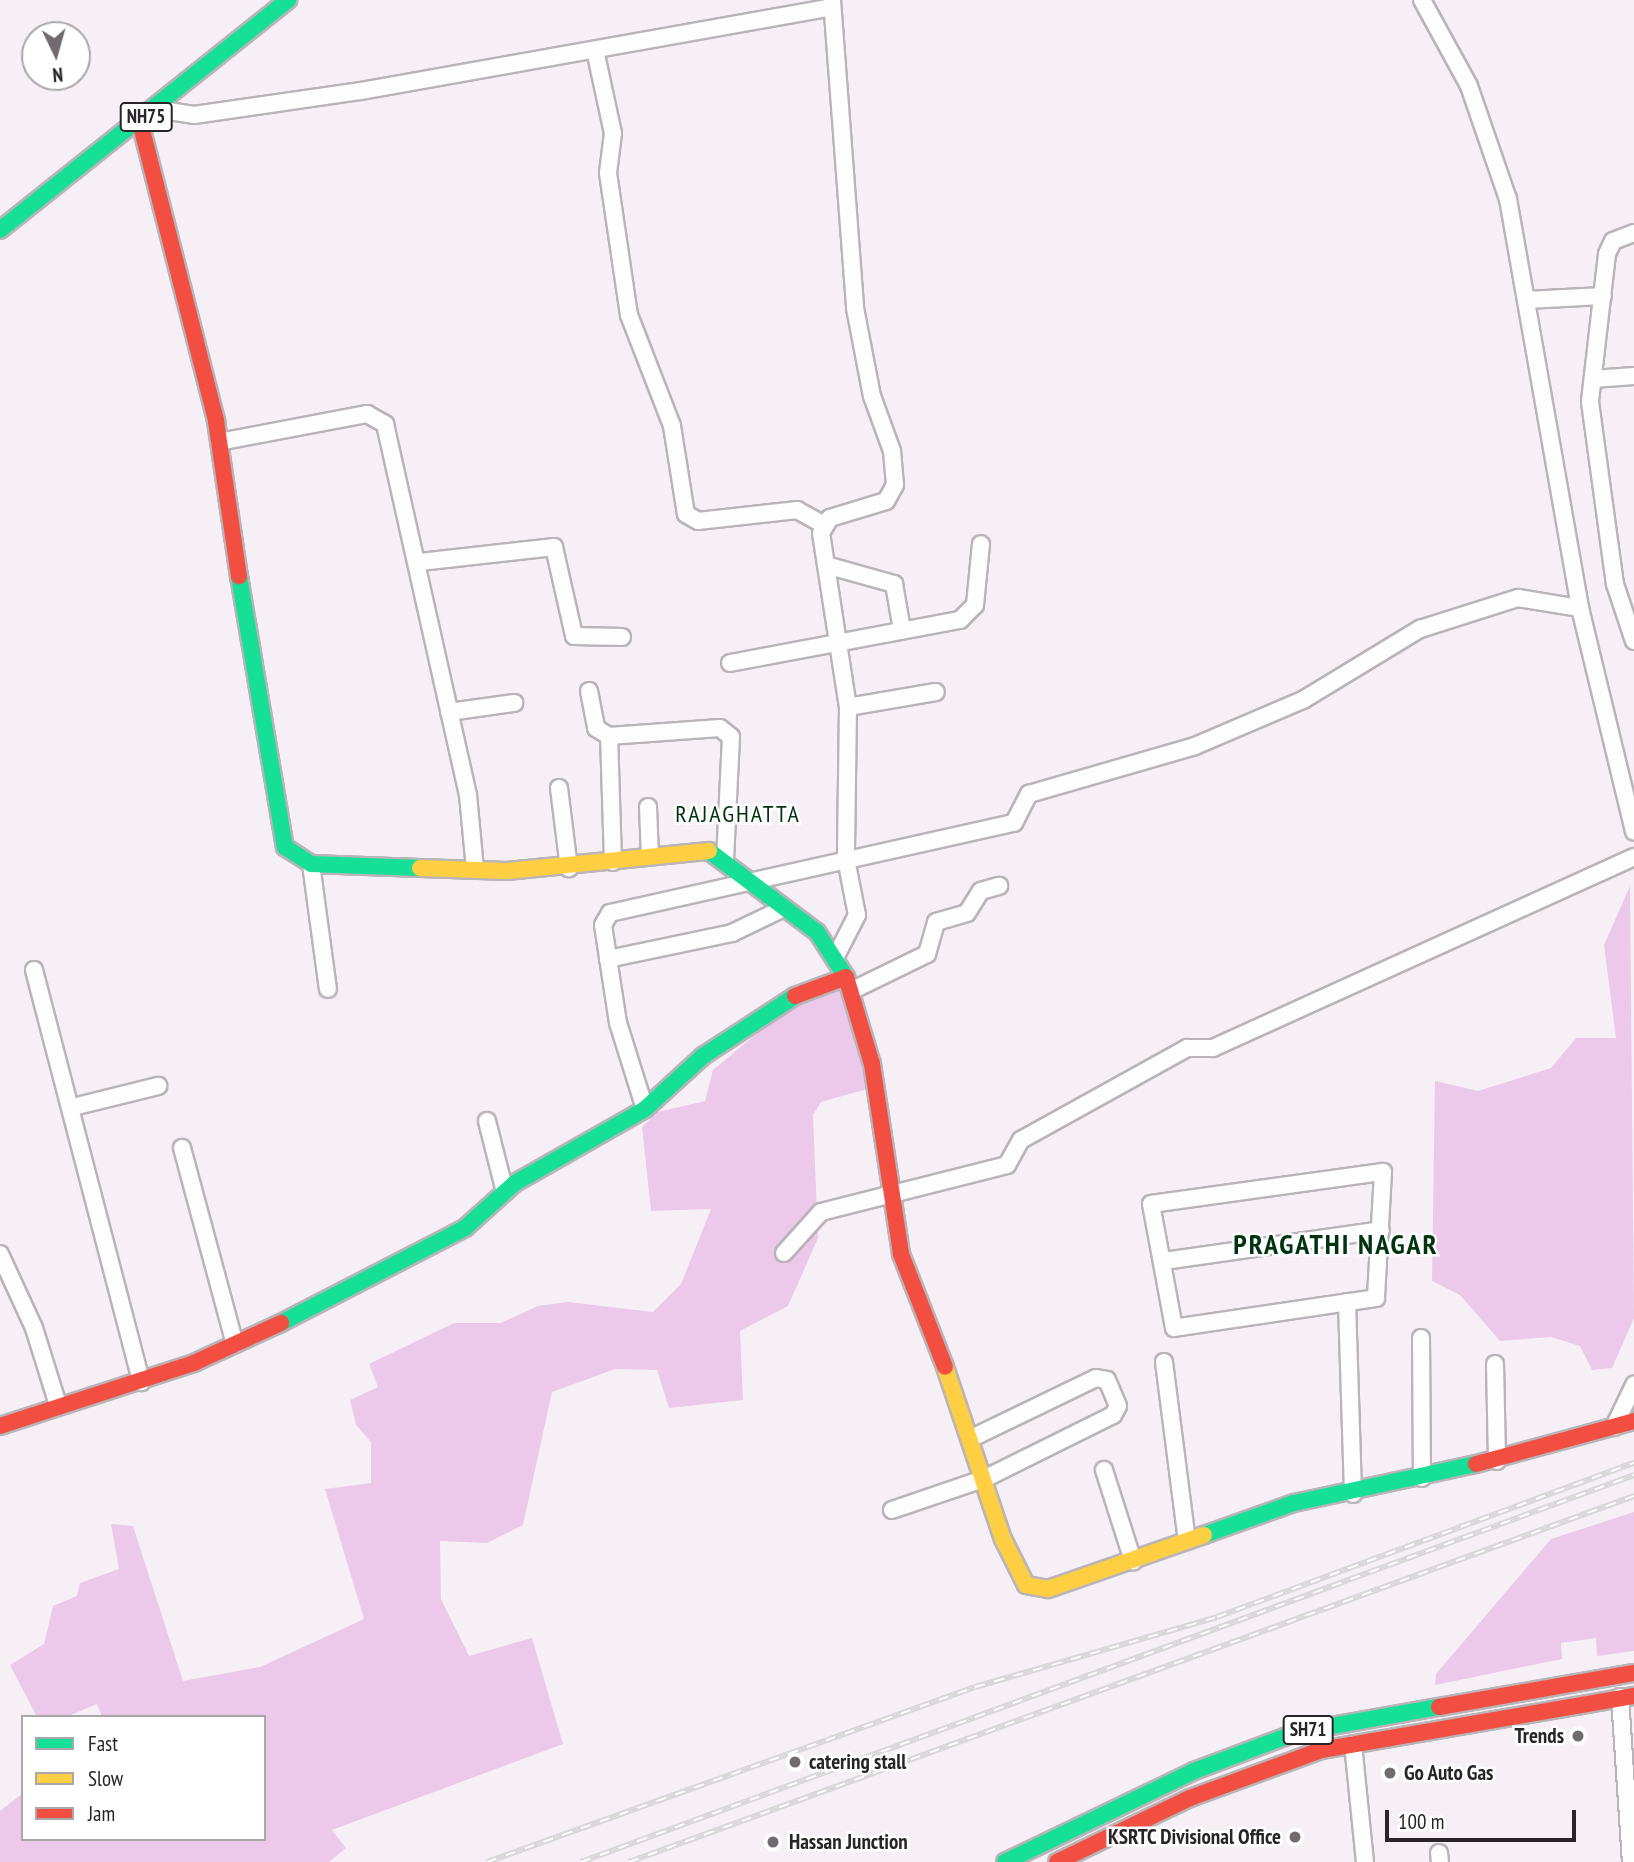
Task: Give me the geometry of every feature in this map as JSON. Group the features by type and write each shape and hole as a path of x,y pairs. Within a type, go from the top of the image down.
{"main road":[{"name":"NH75","path":"0,230 140,122 288,0"},
{"path":"140,122 167,208 219,442 275,817 285,847 311,864 475,869 569,868 698,848 725,859 743,878 817,932 836,956 848,984 872,1065 889,1196 901,1254 1026,1585 1048,1589 1294,1503 1353,1494 1497,1461 1634,1421"},
{"path":"0,1426 58,1405 141,1382 235,1344 465,1228 505,1192 645,1109 703,1056 786,999 848,984"},
{"path":"1626,1674 1627,1697"},
{"name":"SH71","path":"1005,1862 1182,1776 1298,1732 1626,1674"},
{"name":"SH71","path":"1057,1862 1190,1798 1269,1766 1353,1744 1627,1697"},
{"path":"1182,1776 1190,1798"}],"street":[{"path":"1422,0 1469,86 1508,199 1580,608 1634,832"},
{"path":"156,108 194,115 596,50 831,4 855,308 872,396 892,451 895,485 886,501 822,524 797,510 698,521 686,514 672,426 629,315 608,173 612,133 596,50"},
{"path":"1634,233 1613,241 1606,254 1590,401 1601,504 1615,584 1634,641"},
{"path":"1527,300 1603,296"},
{"path":"1593,379 1634,376"},
{"path":"219,442 379,415 420,562 468,795 475,869"},
{"path":"822,524 848,707 846,859 857,920 836,956"},
{"path":"730,663 840,644 970,614 981,544"},
{"path":"420,562 554,547 574,636 622,637"},
{"path":"826,565 894,584 902,630"},
{"path":"645,1109 622,1040 603,925 610,913 743,878 1014,823 1028,794 1195,746 1303,700 1420,629 1518,598 1580,608"},
{"path":"589,691 596,728 609,737 729,730 725,859"},
{"path":"848,707 936,692"},
{"path":"449,712 514,703"},
{"path":"609,737 613,862"},
{"path":"559,788 569,868"},
{"path":"648,807 650,856"},
{"path":"784,1253 811,1218 889,1196 917,1184 1007,1165 1021,1140 1187,1048 1213,1048 1634,858"},
{"path":"311,864 328,989"},
{"path":"848,984 927,954 936,922 967,913 981,891 999,886"},
{"path":"608,958 732,933 784,908"},
{"path":"34,970 72,1107 141,1382"},
{"path":"72,1107 158,1086"},
{"path":"487,1121 505,1192"},
{"path":"182,1147 235,1344"},
{"path":"1384,1172 1381,1230 1376,1298 1174,1328 1164,1261 1151,1204 1384,1172"},
{"path":"1164,1261 1381,1230"},
{"path":"0,1254 34,1328 58,1405"},
{"path":"1347,1302 1353,1494"},
{"path":"1421,1338 1422,1478"},
{"path":"1164,1362 1187,1541"},
{"path":"1495,1364 1497,1461"},
{"path":"892,1510 986,1478 1113,1415 1118,1406 1107,1380 1096,1378 972,1438"},
{"path":"1614,1427 1634,1385"},
{"path":"1104,1471 1133,1561"},
{"path":"1627,1697 1630,1862"},
{"path":"1353,1744 1365,1862"}],"shaded area":[{"path":"1630,886 1634,1318 1612,1368 1592,1370 1580,1346 1551,1337 1500,1341 1460,1295 1432,1281 1435,1081 1478,1091 1551,1068 1576,1038 1616,1038 1604,945"},
{"path":"842,988 864,1053 867,1089 821,1102 813,1115 818,1238 788,1306 740,1331 743,1400 669,1408 657,1370 615,1369 552,1392 523,1525 487,1543 440,1541 441,1599 469,1656 532,1638 563,1744 332,1830 346,1848 329,1862 0,1862 0,1811 21,1795 21,1841 266,1841 266,1715 101,1715 97,1704 71,1715 36,1715 10,1665 44,1644 53,1606 77,1596 80,1583 119,1569 111,1524 133,1526 183,1681 260,1667 364,1619 325,1489 371,1483 371,1442 356,1425 350,1400 378,1387 369,1364 454,1323 501,1323 538,1306 568,1302 653,1312 681,1284 711,1209 651,1211 642,1127 658,1112 705,1101 713,1070 785,1010"},
{"path":"1634,1512 1634,1651 1597,1656 1596,1638 1561,1643 1562,1659 1435,1685 1436,1674 1551,1539"}],"railway":[{"path":"487,1862 975,1687 1217,1617 1634,1463"},
{"path":"581,1862 1634,1475"},
{"path":"629,1862 1634,1496"}],"traffic: fast":[{"path":"0,230 288,0"},
{"path":"239,576 285,847 311,864 420,868"},
{"path":"709,851 817,932 846,977"},
{"path":"281,1323 465,1228 515,1183 645,1109 703,1056 795,996"},
{"path":"1204,1535 1294,1503 1476,1464"},
{"path":"1005,1862 1194,1771 1298,1732 1439,1707"}],"traffic: slow":[{"path":"420,868 507,871 709,851"},
{"path":"945,1367 1003,1539 1026,1585 1048,1589 1204,1535"}],"traffic: jam":[{"path":"140,122 216,421 239,576"},
{"path":"795,996 846,977 872,1064 901,1254 945,1367"},
{"path":"0,1426 194,1363 281,1323"},
{"path":"1476,1464 1634,1421"},
{"path":"1439,1707 1634,1673"},
{"path":"1057,1862 1190,1798 1321,1750 1634,1696"}],"place":[{"name":"Trends","path":"1578,1736"},
{"name":"catering stall","path":"795,1762"},
{"name":"Go Auto Gas","path":"1390,1773"},
{"name":"KSRTC Divisional Office","path":"1295,1837"},
{"name":"Hassan Junction","path":"773,1842"}],"district":[{"name":"RAJAGHATTA","path":"738,814"},
{"name":"PRAGATHI NAGAR","path":"1336,1244"}]}
